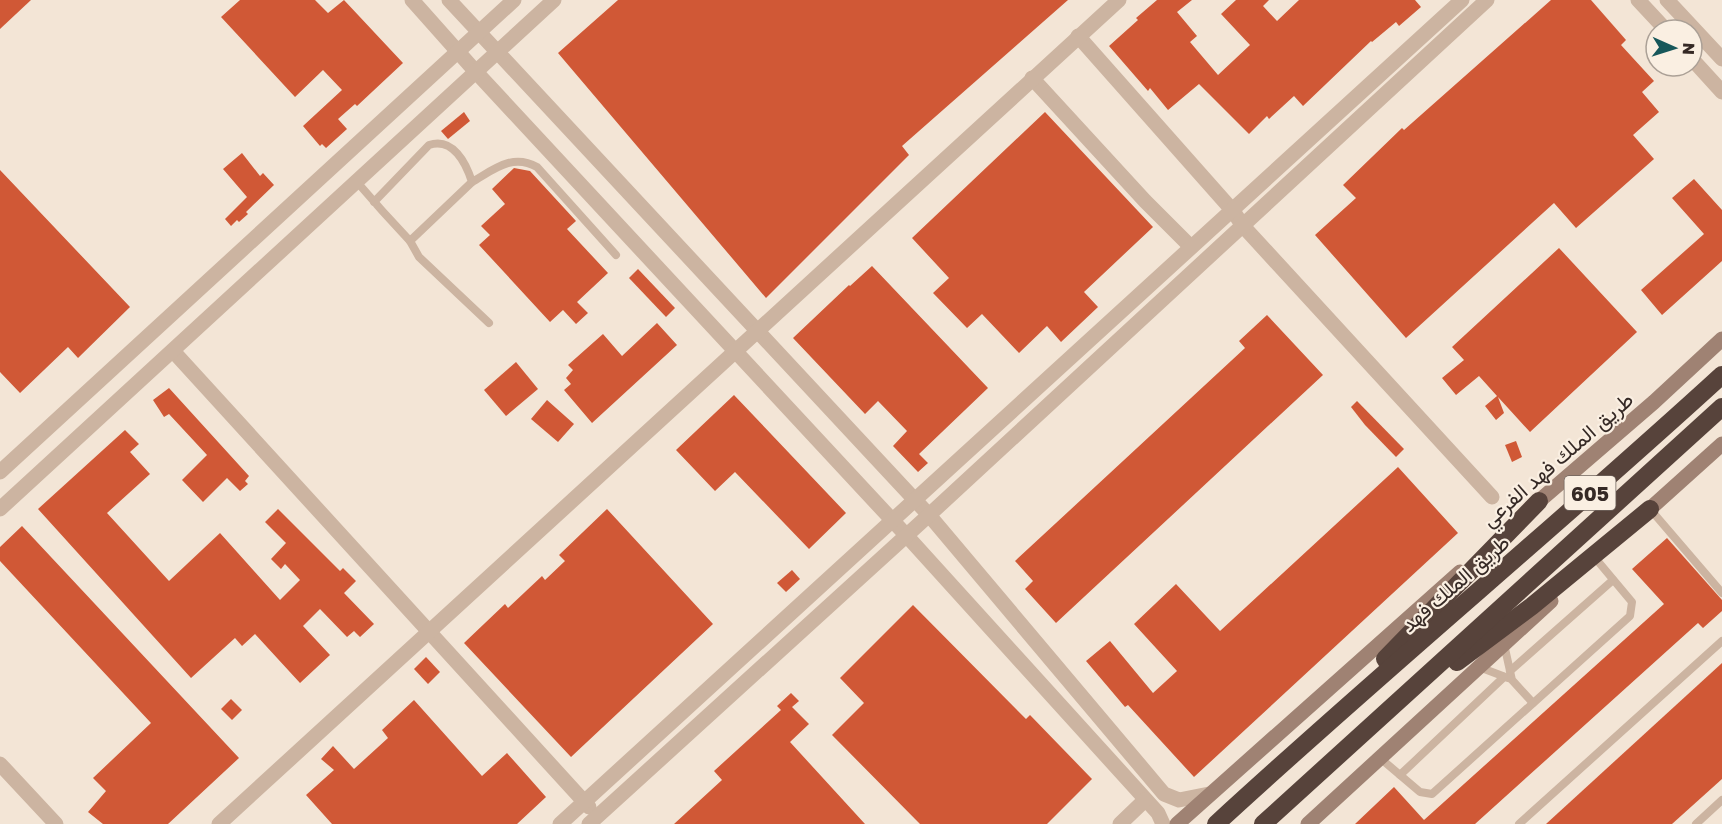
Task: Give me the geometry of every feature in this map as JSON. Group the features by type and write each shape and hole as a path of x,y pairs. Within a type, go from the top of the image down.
{"highway":[{"name":"طريق الملك فهد","path":"1216,824 1300,747 1722,375"},
{"name":"605","path":"1263,824 1722,407"},
{"path":"1300,747 1539,501"},
{"path":"1370,727 1532,606 1650,509"}],"main road":[{"name":"طريق الملك فهد الفرعي","path":"1177,824 1539,501 1654,402 1722,339"},
{"path":"1311,823 1722,444"}],"street":[{"path":"412,0 476,72 906,535 1158,813 1163,824"},
{"path":"449,0 929,515 1164,794 1179,800 1209,794"},
{"path":"0,472 514,0"},
{"path":"0,509 554,0"},
{"path":"219,824 1119,0"},
{"path":"560,824 1462,0"},
{"path":"173,351 583,802 593,820 929,515 1487,0"},
{"path":"1638,0 1654,18"},
{"path":"1667,0 1722,60 1707,75"},
{"path":"1078,36 1233,211 1243,226 1492,497"},
{"path":"1704,72 1722,92"},
{"path":"1032,78 1191,247"},
{"path":"0,764 56,824"},
{"path":"1120,824 1145,800"}],"lane":[{"path":"374,202 429,145 435,143 448,145 459,156 471,182"},
{"path":"410,241 471,182 502,164 516,160 529,162 537,167 616,255"},
{"path":"357,182 410,241 419,257 489,323"},
{"path":"1650,509 1722,592"},
{"path":"1380,758 1420,792 1432,794 1630,616 1632,602 1596,559"},
{"path":"1400,775 1613,580"},
{"path":"1519,824 1722,641"},
{"path":"1504,644 1509,676 1533,704"},
{"path":"1479,667 1509,676"},
{"path":"1696,824 1722,800"}],"building":[{"path":"0,0 31,0 0,29"},
{"path":"240,0 315,0 328,13 344,0 403,63 357,106 355,104 338,119 347,129 326,148 322,144 320,146 303,126 342,90 323,70 295,97 221,17"},
{"path":"618,0 1068,0 902,146 909,155 766,298 558,53"},
{"path":"1157,0 1192,0 1177,12 1197,36 1190,42 1218,75 1250,45 1221,14 1236,0 1269,0 1263,6 1277,21 1299,0 1415,0 1421,7 1399,26 1396,22 1371,41 1303,106 1294,96 1269,119 1267,116 1249,134 1199,84 1168,110 1150,88 1148,91 1109,46"},
{"path":"1551,0 1591,0 1626,40 1621,45 1644,70 1644,78 1651,78 1654,81 1642,92 1659,112 1633,135 1654,159 1576,228 1554,203 1406,338 1315,235 1356,198 1343,185 1402,128 1404,130"},
{"path":"464,112 470,121 448,139 441,131"},
{"path":"1045,112 1153,227 1084,292 1098,307 1061,342 1047,326 1019,353 982,314 967,328 933,293 949,278 912,238"},
{"path":"242,153 260,176 263,173 274,185 246,212 248,214 231,226 225,219 247,197 223,169"},
{"path":"514,168 530,171 576,221 567,229 608,273 577,302 588,313 576,324 563,310 550,322 479,245 490,235 481,226 505,204 492,189"},
{"path":"0,170 130,307 78,358 68,347 20,393 0,372"},
{"path":"1694,179 1722,210 1722,261 1662,315 1641,290 1704,234 1672,198"},
{"path":"1559,248 1637,332 1530,432 1498,397 1504,413 1496,420 1485,406 1497,396 1479,376 1456,395 1442,378 1464,360 1452,347"},
{"path":"872,266 988,388 919,454 928,463 918,472 893,446 907,431 878,401 865,414 793,338"},
{"path":"638,269 675,308 666,317 629,278"},
{"path":"1267,315 1323,375 1056,623 1025,589 1033,581 1015,561 1245,348 1239,341"},
{"path":"657,323 677,345 592,423 564,390 571,384 566,378 573,370 568,365 603,334 622,356"},
{"path":"516,362 538,389 506,416 484,390"},
{"path":"169,388 249,476 245,481 248,484 240,491 227,478 203,502 182,480 207,455 169,414 164,417 153,400"},
{"path":"734,395 846,513 809,549 735,472 715,491 676,450"},
{"path":"547,400 574,424 558,442 531,419"},
{"path":"1357,401 1404,449 1396,457 1351,407"},
{"path":"125,430 139,444 130,452 150,474 107,513 169,581 220,533 280,600 300,580 285,564 281,569 271,559 286,543 265,522 278,509 340,571 343,568 356,581 344,593 374,624 360,637 354,631 347,637 320,609 303,626 330,655 300,683 255,634 242,646 235,638 191,678 38,509"},
{"path":"1516,441 1522,457 1512,462 1505,445"},
{"path":"1398,467 1458,533 1194,777 1128,705 1125,707 1086,661 1110,641 1153,693 1177,671 1134,624 1176,584 1220,631"},
{"path":"607,509 713,624 571,757 464,643 505,604 508,608 542,576 545,580 565,561 559,555"},
{"path":"22,526 239,758 168,824 103,824 88,812 106,791 93,778 151,723 0,561 0,547"},
{"path":"1667,538 1722,600 1722,611 1703,628 1698,623 1475,824 1355,824 1394,787 1424,820 1664,604 1632,569"},
{"path":"792,570 800,579 786,592 777,583"},
{"path":"913,605 1026,719 1030,715 1092,779 1047,824 920,824 832,735 864,703 840,678"},
{"path":"426,657 440,672 428,684 414,669"},
{"path":"1722,663 1722,779 1672,824 1546,824"},
{"path":"791,693 799,701 792,707 809,724 790,742 865,824 674,824 722,780 714,771 781,710 777,706"},
{"path":"231,699 242,710 232,720 221,709"},
{"path":"414,700 482,776 507,753 546,797 517,824 332,824 306,795 334,770 321,759 333,746 354,769 388,738 382,730"}]}
